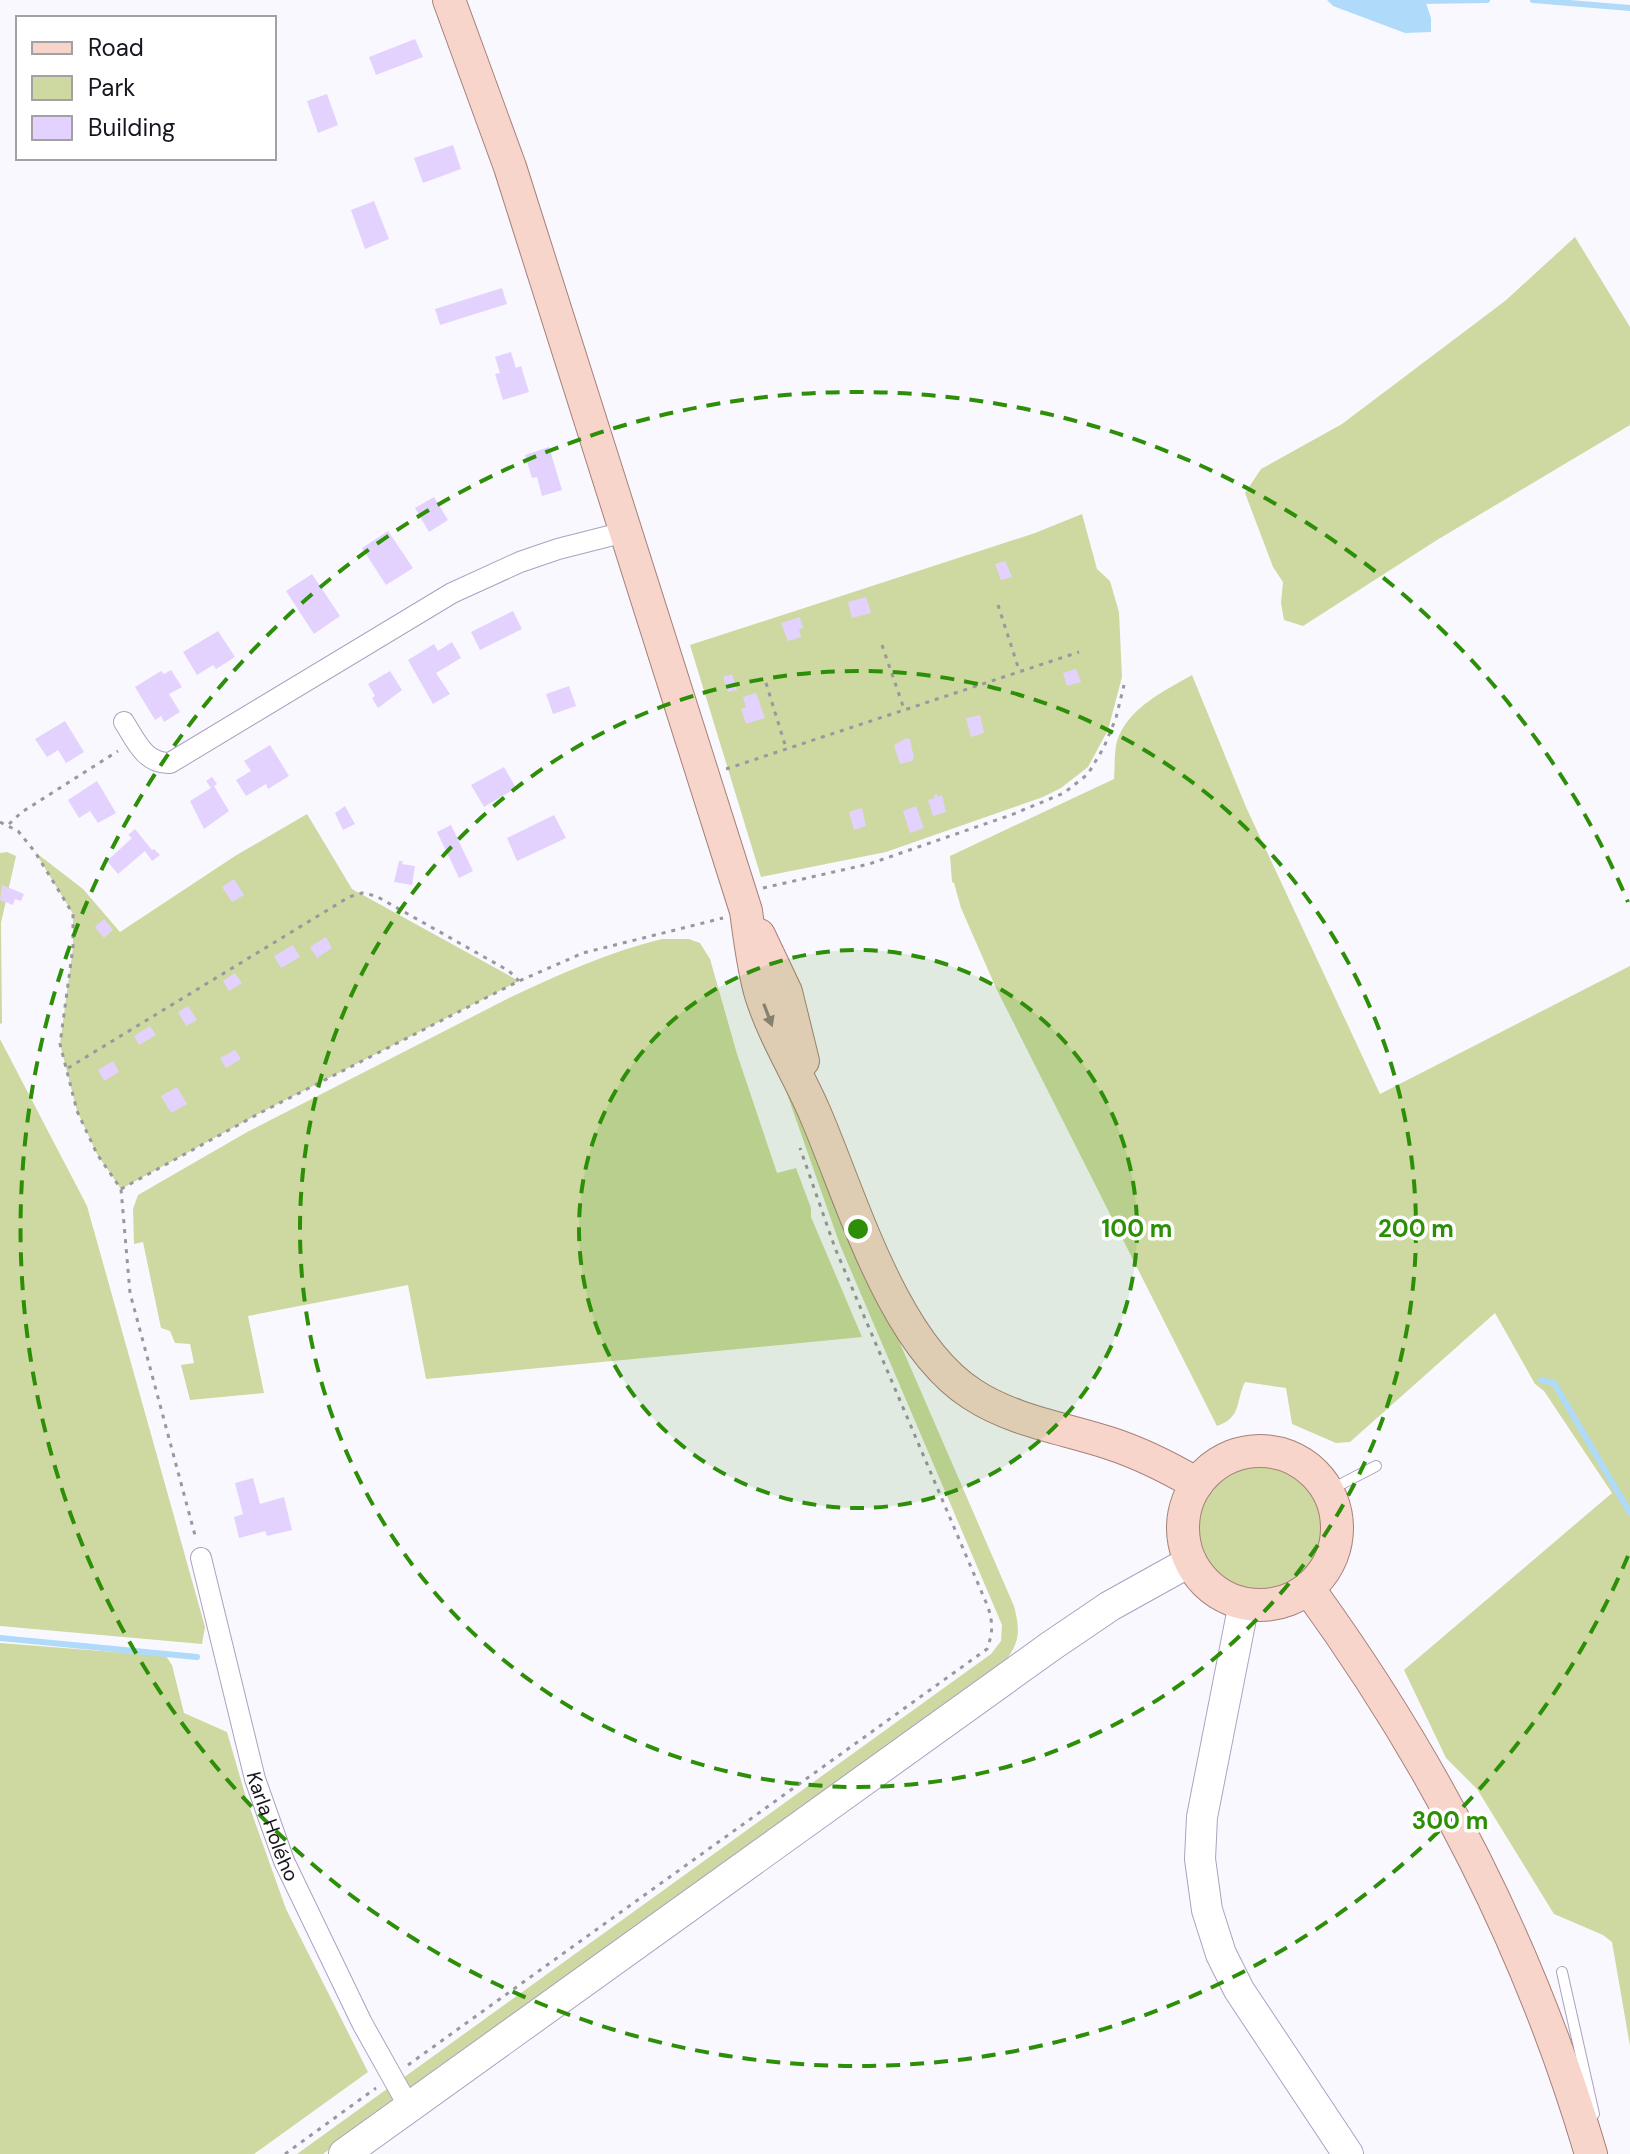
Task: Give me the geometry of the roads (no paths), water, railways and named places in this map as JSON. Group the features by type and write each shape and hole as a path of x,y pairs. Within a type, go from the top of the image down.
{"main road":[{"path":"449,0 515,180 743,903 786,992 814,1111 886,1282 918,1339 941,1369 969,1393 1002,1410 1141,1455 1197,1484"},
{"path":"1265,1451 1286,1455 1316,1474 1328,1491 1337,1520 1336,1543 1324,1572 1308,1588 1289,1600 1274,1604 1244,1603 1224,1596 1198,1573 1191,1561 1185,1546 1183,1522 1189,1499 1197,1484 1213,1467 1226,1459 1241,1453 1265,1451"},
{"path":"344,2154 1063,1638 1132,1592 1191,1561"},
{"path":"1308,1588 1399,1721 1479,1864 1541,2004 1594,2140"},
{"path":"1244,1603 1202,1817 1201,1868 1207,1910 1221,1954 1239,1990 1348,2154"}],"street":[{"path":"124,722 151,759 161,763 180,759 452,593 520,562 625,532"},
{"name":"Karla Holého","path":"201,1558 255,1779 284,1861 362,2023 409,2107"}],"lane":[{"path":"1328,1491 1376,1466"},
{"path":"1562,1972 1594,2140"}],"water":[{"path":"1327,0 1425,0 1431,18 1431,32 1405,33 1333,6"}],"waterway":[{"path":"1421,1 1487,0"},
{"path":"1533,0 1630,8"},
{"path":"1541,1380 1554,1383 1630,1513"},
{"path":"0,1638 197,1657"}]}
